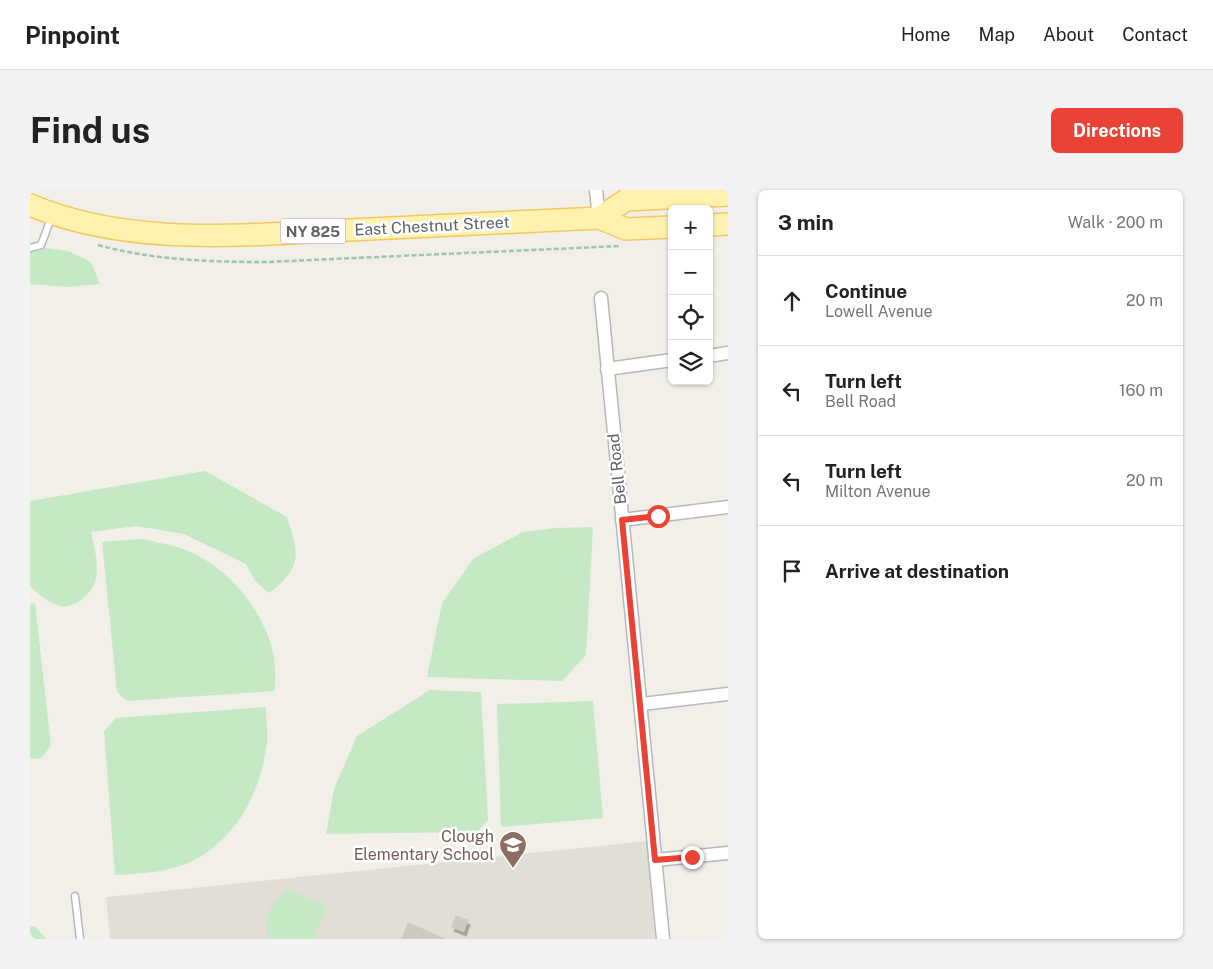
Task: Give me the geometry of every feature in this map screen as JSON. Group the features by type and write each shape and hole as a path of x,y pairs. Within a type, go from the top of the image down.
{"main road":[{"path":"599,218 626,200 728,195"},
{"name":"East Chestnut Street","path":"30,205 52,214 97,224 163,234 211,235 599,218"},
{"name":"NY 825","path":"599,218 626,229 668,227"},
{"path":"713,225 728,224"}],"street":[{"path":"596,190 599,218"},
{"name":"Bell Road","path":"601,298 642,704 663,939"},
{"path":"713,355 728,353"},
{"path":"607,369 668,361"},
{"path":"622,520 728,507"},
{"path":"642,704 728,694"},
{"path":"655,860 728,854"}],"lane":[{"path":"30,248 41,245 52,214"},
{"path":"75,896 80,939"}],"path":[{"path":"94,243 161,257 216,262 258,262 623,246"}],"shaded area":[{"name":"Clough Elementary School","path":"647,841 655,939 110,939 106,897"}],"green space":[{"path":"30,246 68,251 91,262 100,284 69,287 30,284"},
{"path":"205,471 287,517 296,550 295,559 288,575 269,593 255,581 246,564 184,534 136,526 91,532 97,561 96,579 89,592 76,603 69,606 55,604 42,597 30,586 30,501"},
{"path":"593,527 586,655 562,681 427,677 442,603 474,558 523,532 557,528"},
{"path":"142,539 175,547 196,555 212,564 239,588 260,619 268,635 274,657 275,691 127,701 117,692 102,542"},
{"path":"35,603 51,746 41,758 30,759 30,604"},
{"path":"430,690 481,692 488,820 477,832 326,834 334,789 357,736"},
{"path":"593,701 603,818 501,827 497,704"},
{"path":"266,707 267,742 264,762 251,799 229,833 199,858 180,866 156,872 115,875 104,731 116,718"},
{"path":"290,890 327,907 313,939 268,939 266,931 267,917 278,899"},
{"path":"34,926 45,939 30,939 30,927"}],"building":[{"path":"456,915 468,920 464,932 451,927"},
{"path":"408,922 446,939 401,939"}],"place":[{"name":"Clough Elementary School","path":"513,869"}],"route":[{"path":"658,516 622,520 642,704 655,860 692,857"}]}
